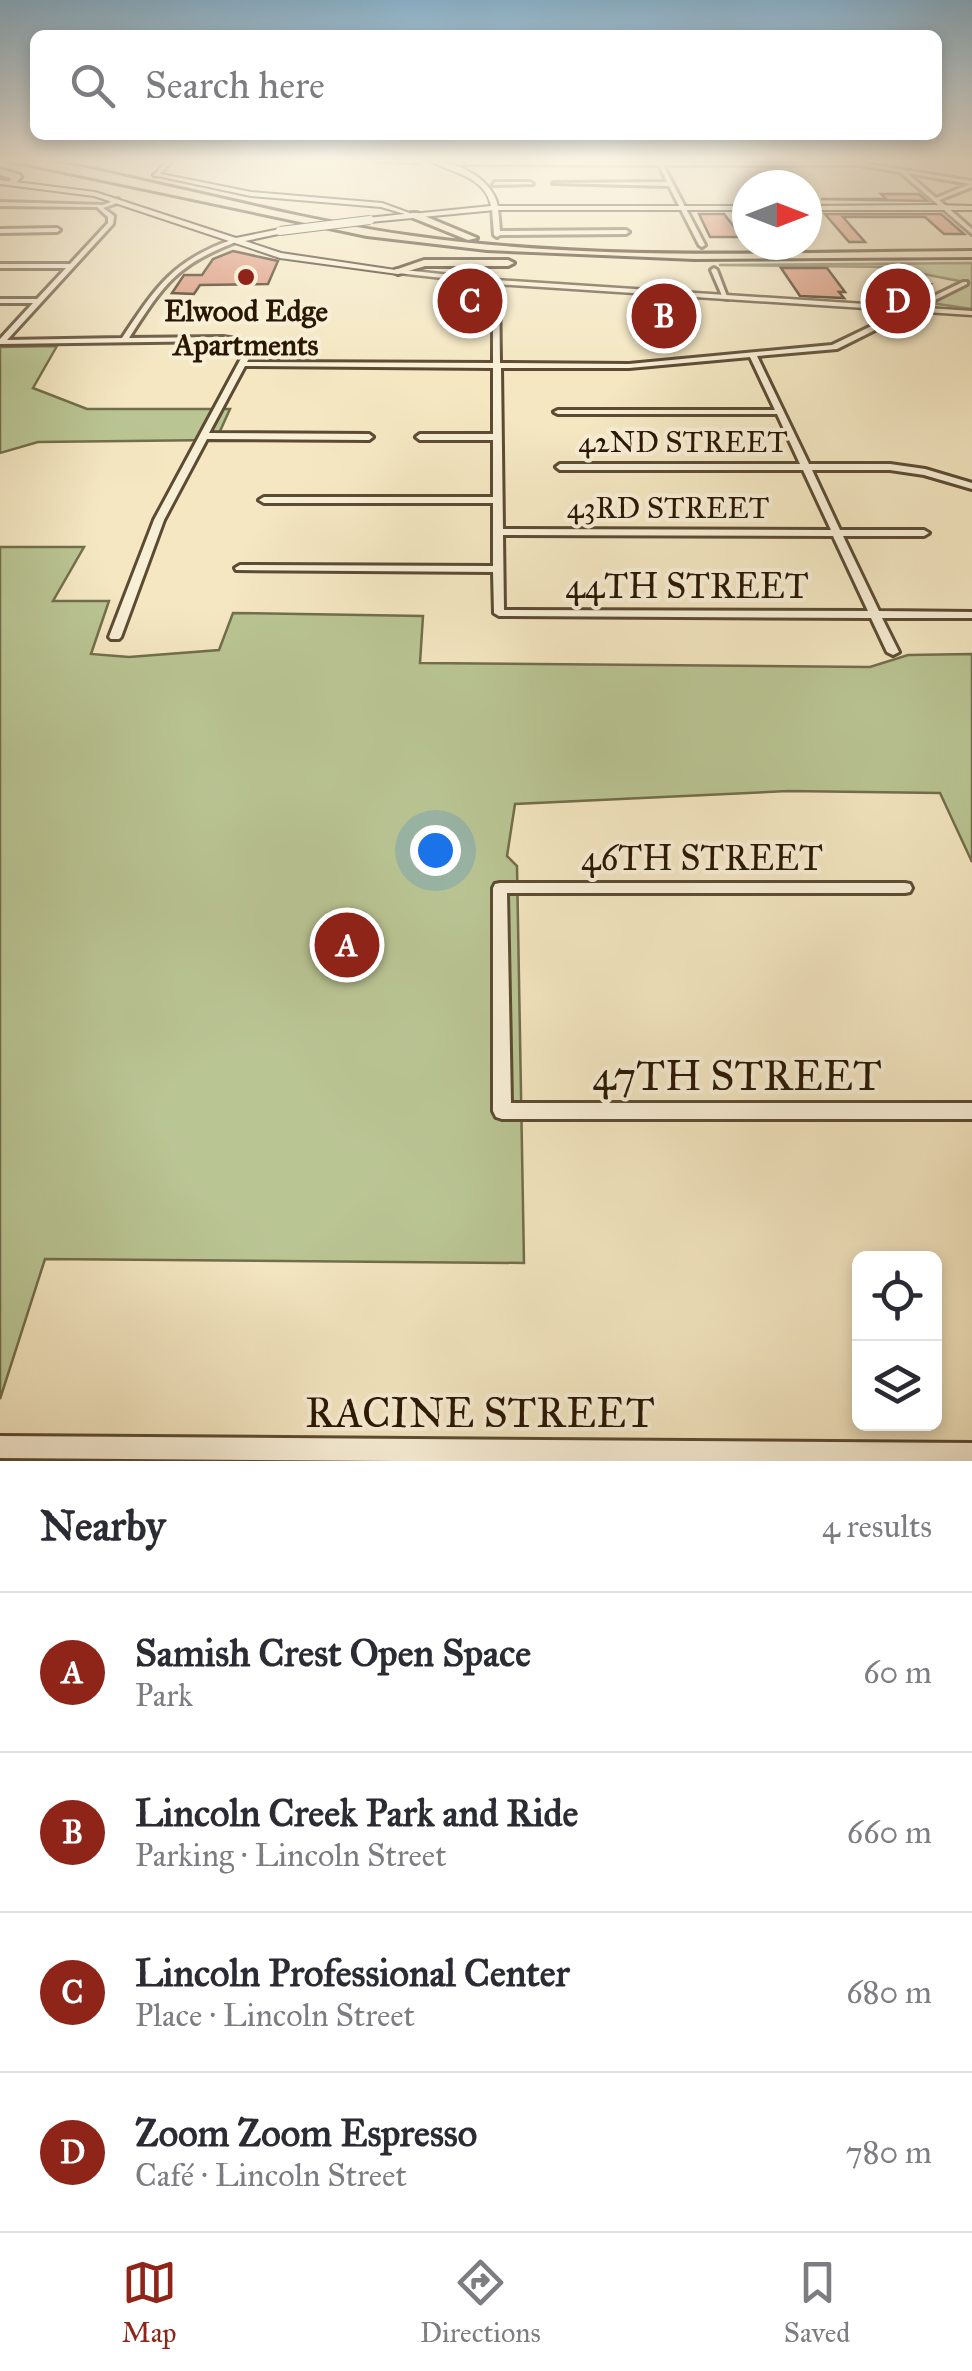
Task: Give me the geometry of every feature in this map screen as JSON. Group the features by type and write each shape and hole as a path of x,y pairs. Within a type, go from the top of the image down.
{"highway":[{"path":"320,229 393,244 552,259 660,262"},
{"path":"350,229 524,251 698,250"},
{"path":"448,229 497,244 972,257"},
{"path":"398,271 438,262 972,257"}],"main road":[{"path":"200,229 265,251 398,271"},
{"path":"234,241 295,229"}],"street":[{"path":"0,342 105,229"},
{"path":"496,229 496,234 626,232"},
{"path":"691,229 698,250"},
{"path":"0,230 57,230"},
{"path":"124,340 175,268 198,254 234,241"},
{"path":"0,266 70,266"},
{"path":"714,270 726,298"},
{"path":"398,271 496,282 972,314"},
{"path":"240,568 499,569 496,282"},
{"path":"244,364 630,366 843,344 965,283"},
{"path":"0,302 38,302"},
{"path":"0,342 240,342 249,351 150,538 116,637"},
{"path":"753,354 894,652"},
{"path":"558,412 780,412"},
{"path":"204,436 369,437"},
{"path":"420,437 498,436"},
{"name":"42ND STREET","path":"560,467 907,469 972,486"},
{"path":"264,500 498,500"},
{"name":"43RD STREET","path":"499,532 924,533"},
{"name":"44TH STREET","path":"499,569 499,613 972,615"},
{"name":"46TH STREET","path":"502,1111 500,888 905,888"},
{"name":"47TH STREET","path":"502,1111 972,1111"},
{"name":"RACINE STREET","path":"0,1447 964,1456"}],"green space":[{"path":"972,263 972,309 931,303 969,283 888,267 719,265"},
{"path":"57,346 33,388 87,409 230,409 216,440 38,442 0,453 0,347"},
{"path":"0,547 84,547 53,601 109,601 91,654 129,657 219,650 233,613 423,616 420,663 870,667 908,655 972,654 972,862 940,793 788,791 515,804 507,856 517,866 524,1263 45,1259 0,1399"}],"building":[{"path":"706,229 732,229 732,237 710,237"},
{"path":"838,229 854,229 865,242 849,242"},
{"path":"939,229 958,229 964,234 944,234"},
{"path":"233,251 278,261 268,284 200,285 194,294 172,293 184,275 202,275 213,259"},
{"path":"781,268 827,268 845,292 839,292 844,298 800,296"},
{"path":"898,277 930,284 895,302 871,291"},
{"path":"459,284 482,286 482,311 457,311"}],"place":[{"name":"Elwood Edge Apartments","path":"246,277"},
{"name":"Lincoln Professional Center","path":"470,301"},
{"name":"Zoom Zoom Espresso","path":"898,301"},
{"name":"Lincoln Creek Park and Ride","path":"664,316"},
{"name":"Samish Crest Open Space","path":"347,945"}]}
